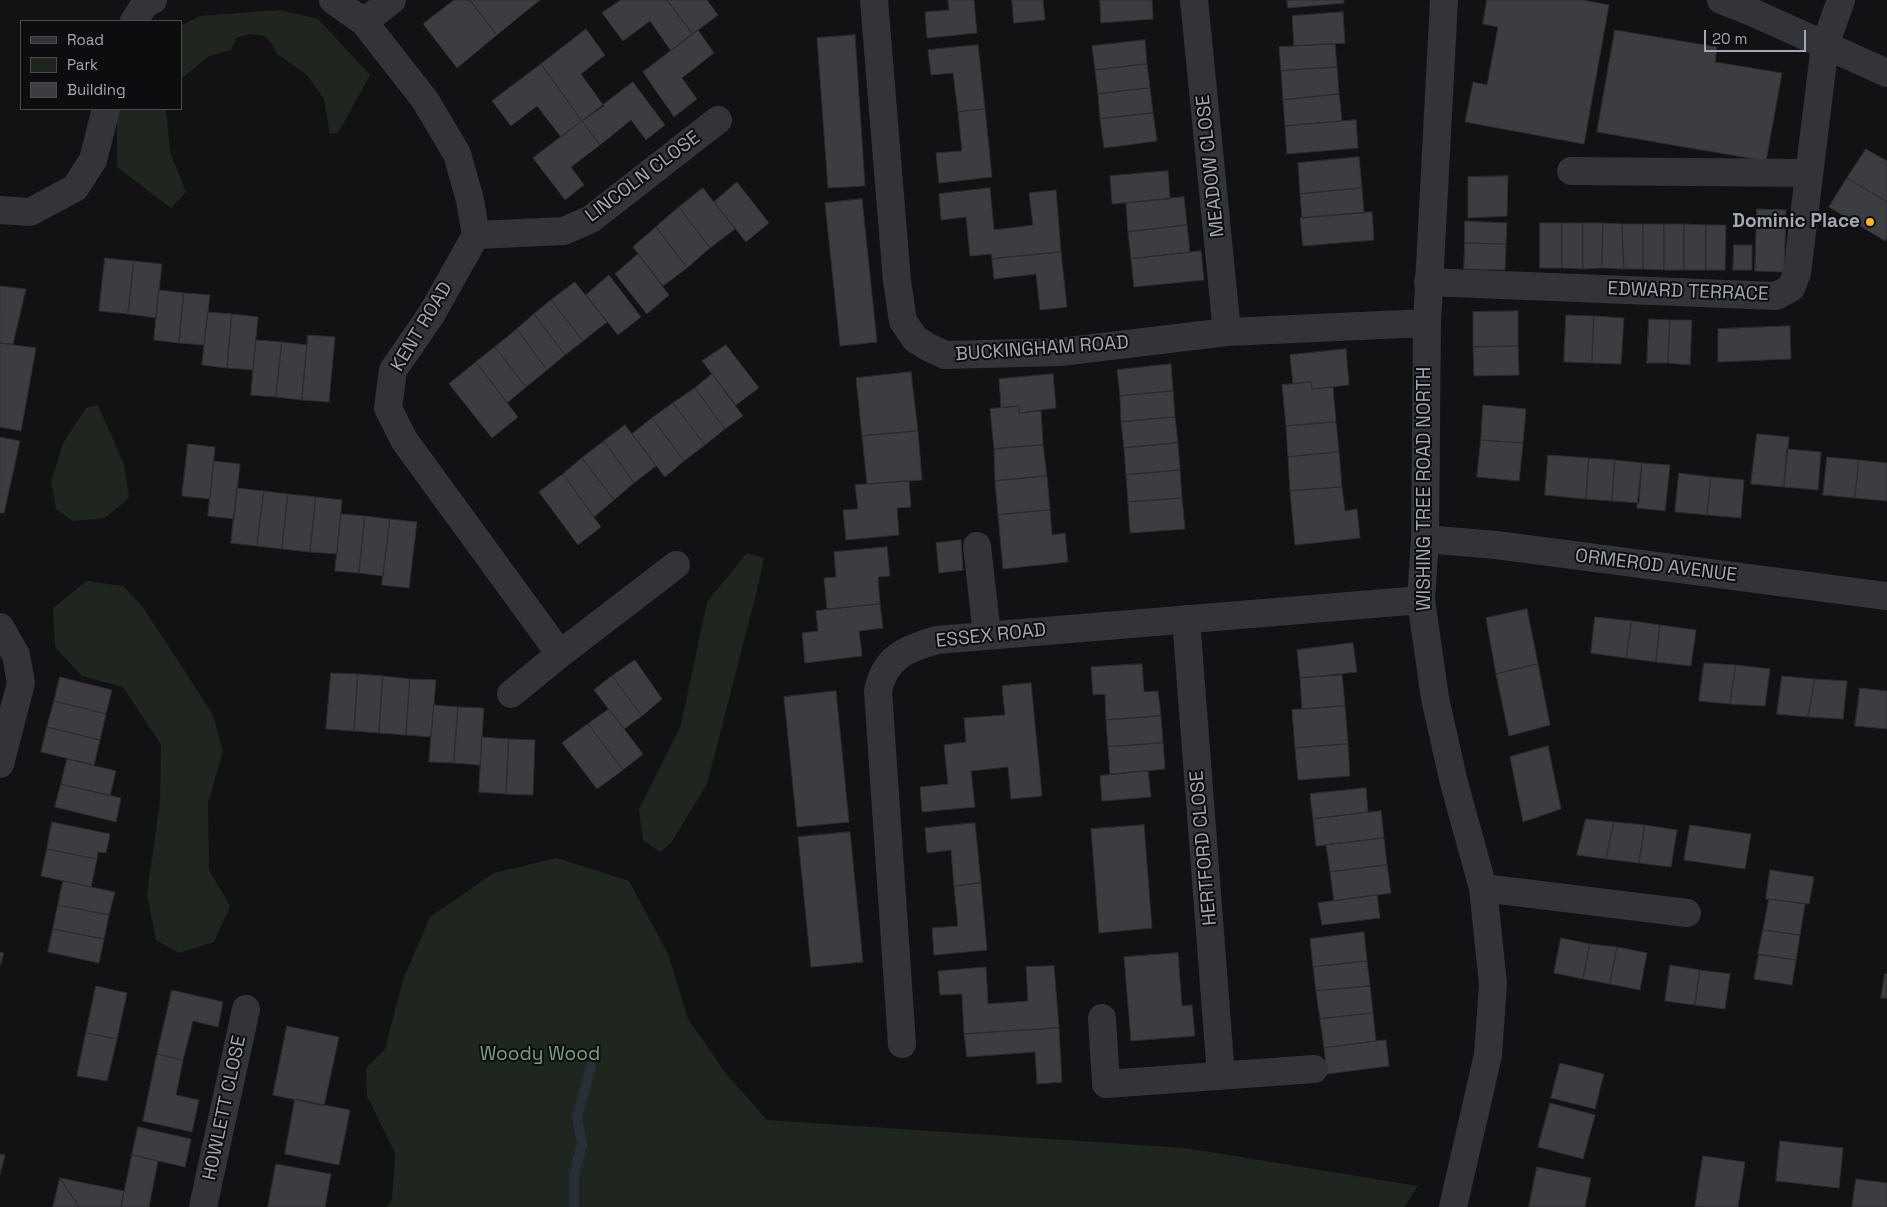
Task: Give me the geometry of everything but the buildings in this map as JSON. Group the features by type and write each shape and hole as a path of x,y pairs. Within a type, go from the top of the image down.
{"street":[{"path":"135,20 145,4 153,0"},
{"path":"333,0 364,22 425,100 457,154 470,200 476,235"},
{"path":"364,22 392,0"},
{"name":"BUCKINGHAM ROAD","path":"874,0 897,281 903,321 915,339 928,347 946,355 1060,352 1227,332 1426,323"},
{"name":"MEADOW CLOSE","path":"1194,0 1227,332"},
{"name":"WISHING TREE ROAD NORTH","path":"1444,0 1426,323 1425,539 1422,600 1436,698 1454,783 1483,888 1493,984 1488,1055 1453,1207"},
{"path":"1721,0 1825,44 1887,73"},
{"name":"EDWARD TERRACE","path":"1428,282 1776,296 1791,288 1797,273 1825,44 1841,0"},
{"path":"0,210 30,212 75,188 93,160 106,110"},
{"name":"LINCOLN CLOSE","path":"476,235 564,230 591,219 718,120"},
{"path":"1572,171 1809,173"},
{"name":"KENT ROAD","path":"476,235 431,315 393,370 388,408 404,440 560,654"},
{"name":"ORMEROD AVENUE","path":"1425,539 1496,545 1887,596"},
{"path":"977,546 987,635"},
{"path":"511,694 676,565"},
{"name":"ESSEX ROAD","path":"902,1044 878,691 880,678 894,660 910,648 937,640 1422,600"},
{"name":"HERTFORD CLOSE","path":"1186,619 1222,1076"},
{"path":"0,627 16,655 22,683 0,764"},
{"path":"1483,888 1687,913"},
{"name":"HOWLETT CLOSE","path":"203,1207 246,1009"},
{"path":"1102,1018 1106,1084 1314,1069"}],"green space":[{"path":"280,10 318,19 370,75 338,133 330,134 324,99 306,74 277,54 273,45 264,36 250,34 236,38 231,50 209,56 182,78 182,25 200,16"},
{"path":"120,110 166,110 170,152 186,192 171,208 117,167 117,121"},
{"path":"98,405 124,464 129,498 105,518 73,521 56,509 51,482 63,443 86,408"},
{"path":"747,553 764,558 707,784 671,843 660,852 643,840 639,809 681,725 707,602"},
{"path":"87,581 123,586 143,607 213,715 223,751 208,803 209,870 230,906 214,942 179,953 156,940 147,894 160,803 161,745 123,687 82,676 55,647 53,608"},
{"name":"Woody Wood","path":"557,858 629,881 668,954 688,1019 727,1075 767,1120 1185,1148 1418,1186 1404,1207 387,1207 392,1200 395,1153 367,1096 366,1068 385,1049 403,980 430,917 494,873"}],"waterway":[{"path":"574,1207 574,1176 582,1144 577,1117 591,1066"}],"place":[{"name":"Dominic Place","path":"1870,222"}]}
